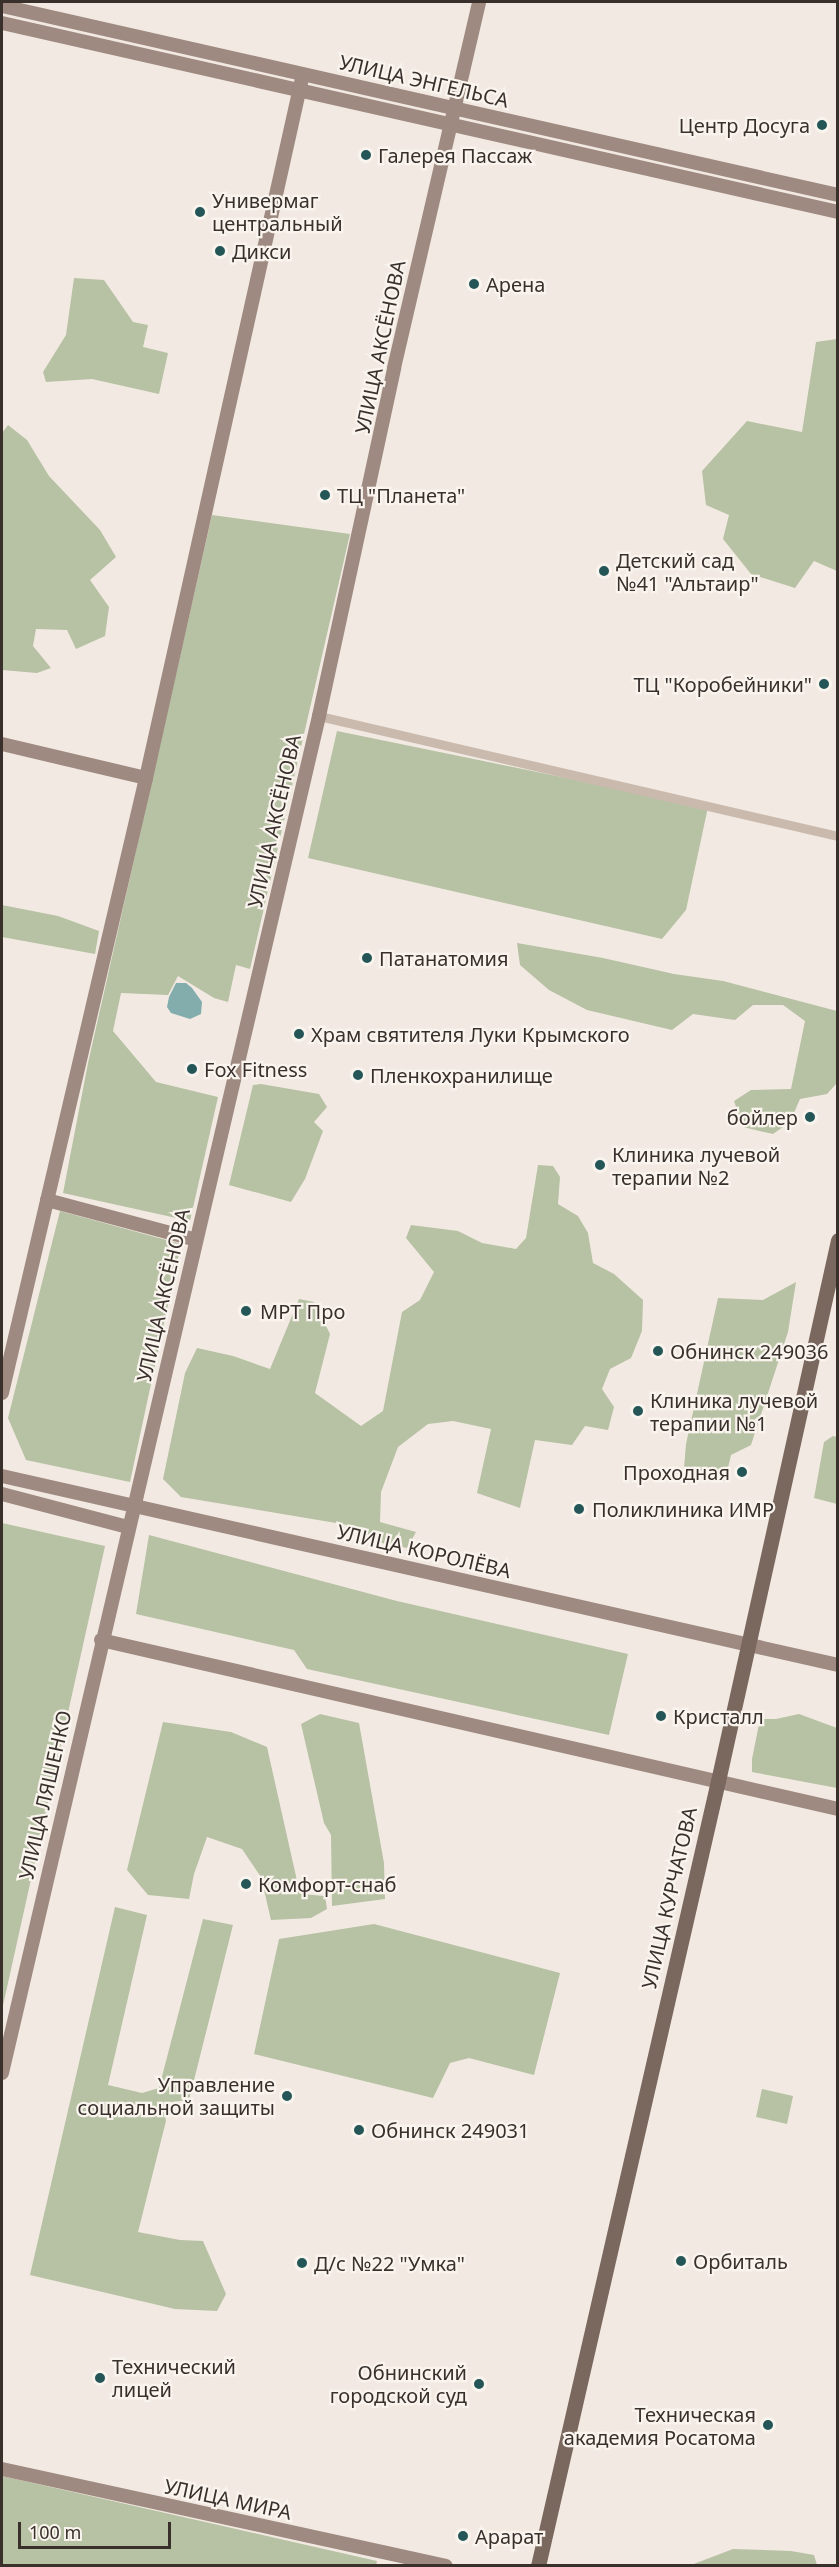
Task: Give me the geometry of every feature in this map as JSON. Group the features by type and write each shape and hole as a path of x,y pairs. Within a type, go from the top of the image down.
{"main road":[{"name":"УЛИЦА АКСЁНОВА","path":"128,1527 319,716 450,123 479,2"},
{"name":"УЛИЦА ЭНГЕЛЬСА","path":"2,6 837,195"},
{"name":"УЛИЦА ЭНГЕЛЬСА","path":"2,23 837,212"},
{"path":"2,1393 146,778 303,74"},
{"path":"2,744 146,778"},
{"path":"47,1200 196,1240"},
{"name":"УЛИЦА КУРЧАТОВА","path":"538,2565 718,1781 837,1240"},
{"name":"УЛИЦА КОРОЛЁВА","path":"2,1476 837,1665"},
{"path":"2,1494 128,1527"},
{"name":"УЛИЦА ЛЯШЕНКО","path":"2,2073 128,1527"},
{"path":"101,1640 837,1809"},
{"name":"УЛИЦА МИРА","path":"2,2469 446,2565"}],"street":[{"path":"319,716 837,836"}],"green space":[{"path":"74,278 104,280 133,322 148,325 143,347 168,353 159,394 92,379 46,382 43,372 66,335"},
{"path":"837,339 837,571 814,561 795,588 751,574 723,539 729,515 706,505 702,471 747,421 802,432 816,342"},
{"path":"8,425 27,440 49,476 100,530 116,557 90,580 109,607 105,636 76,649 67,630 36,629 33,646 51,668 37,673 2,670 2,433"},
{"path":"212,515 350,534 250,969 236,965 228,1002 214,998 178,976 168,995 121,993 113,1031 156,1082 218,1097 190,1221 63,1193 88,1063"},
{"path":"337,731 708,807 686,910 662,939 308,858"},
{"path":"2,905 58,916 99,931 95,954 2,937"},
{"path":"517,943 603,958 674,974 723,981 837,1011 837,1083 827,1094 800,1099 790,1122 773,1134 743,1127 734,1101 751,1090 791,1089 805,1021 783,1005 753,1005 735,1020 693,1014 672,1030 587,1010 549,990 520,965"},
{"path":"261,1084 319,1094 327,1107 314,1122 323,1131 305,1179 291,1202 229,1185 253,1085"},
{"path":"538,1165 553,1166 560,1177 558,1204 578,1216 588,1233 593,1263 614,1274 643,1300 642,1331 631,1358 610,1369 602,1389 614,1407 608,1430 585,1426 572,1445 535,1440 520,1508 477,1493 491,1429 453,1421 428,1424 398,1447 381,1492 380,1522 416,1532 407,1548 372,1541 348,1525 181,1497 163,1479 185,1373 197,1348 233,1356 270,1369 299,1299 314,1302 330,1334 315,1393 361,1426 383,1411 402,1312 420,1300 434,1272 406,1238 411,1225 458,1231 482,1243 516,1249 526,1238"},
{"path":"60,1211 181,1244 130,1482 26,1460 8,1418"},
{"path":"796,1282 788,1332 751,1445 731,1455 725,1481 684,1468 686,1444 718,1298 763,1300"},
{"path":"833,1436 837,1437 837,1504 814,1498 824,1442"},
{"path":"2,1523 105,1546 2,2010"},
{"path":"149,1535 397,1601 628,1654 609,1735 307,1669 294,1650 136,1614"},
{"path":"320,1714 359,1723 384,1863 385,1899 332,1906 331,1835 324,1823 301,1724"},
{"path":"799,1714 837,1728 837,1788 752,1772 752,1759 760,1719 776,1719"},
{"path":"163,1722 231,1732 267,1747 300,1894 325,1896 327,1909 311,1918 271,1920 261,1877 242,1849 207,1837 194,1874 189,1899 148,1895 127,1870"},
{"path":"115,1907 147,1915 108,2085 142,2093 159,2088 203,1919 233,1925 189,2100 163,2103 166,2121 138,2232 180,2240 203,2241 226,2294 217,2311 175,2309 30,2275"},
{"path":"374,1924 560,1973 534,2075 469,2058 450,2063 433,2098 254,2054 279,1939"},
{"path":"762,2089 793,2096 787,2124 756,2117"},
{"path":"2,2476 377,2561 376,2566 2,2565"},
{"path":"733,2549 791,2551 814,2555 817,2565 691,2565"}],"water":[{"path":"176,983 186,983 192,988 202,1002 201,1014 190,1019 171,1013 167,1007"}],"place":[{"name":"Центр Досуга","path":"822,125"},
{"name":"Галерея Пассаж","path":"366,155"},
{"name":"Универмаг центральный","path":"200,212"},
{"name":"Дикси","path":"220,251"},
{"name":"Арена","path":"474,284"},
{"name":"ТЦ \"Планета\"","path":"325,495"},
{"name":"Детский сад №41 \"Альтаир\"","path":"604,571"},
{"name":"ТЦ \"Коробейники\"","path":"824,684"},
{"name":"Патанатомия","path":"367,958"},
{"name":"Храм святителя Луки Крымского","path":"299,1034"},
{"name":"Fox Fitness","path":"192,1069"},
{"name":"Пленкохранилище","path":"358,1075"},
{"name":"бойлер","path":"810,1117"},
{"name":"Клиника лучевой терапии №2","path":"600,1165"},
{"name":"МРТ Про","path":"246,1311"},
{"name":"Обнинск 249036","path":"658,1351"},
{"name":"Клиника лучевой терапии №1","path":"638,1411"},
{"name":"Проходная","path":"742,1472"},
{"name":"Поликлиника ИМР","path":"579,1509"},
{"name":"Кристалл","path":"661,1716"},
{"name":"Комфорт-снаб","path":"246,1884"},
{"name":"Управление социальной защиты","path":"287,2096"},
{"name":"Обнинск 249031","path":"359,2130"},
{"name":"Орбиталь","path":"681,2261"},
{"name":"Д/с №22 \"Умка\"","path":"302,2263"},
{"name":"Технический лицей","path":"100,2378"},
{"name":"Обнинский городской суд","path":"479,2384"},
{"name":"Техническая академия Росатома","path":"768,2425"},
{"name":"Арарат","path":"463,2536"}]}
